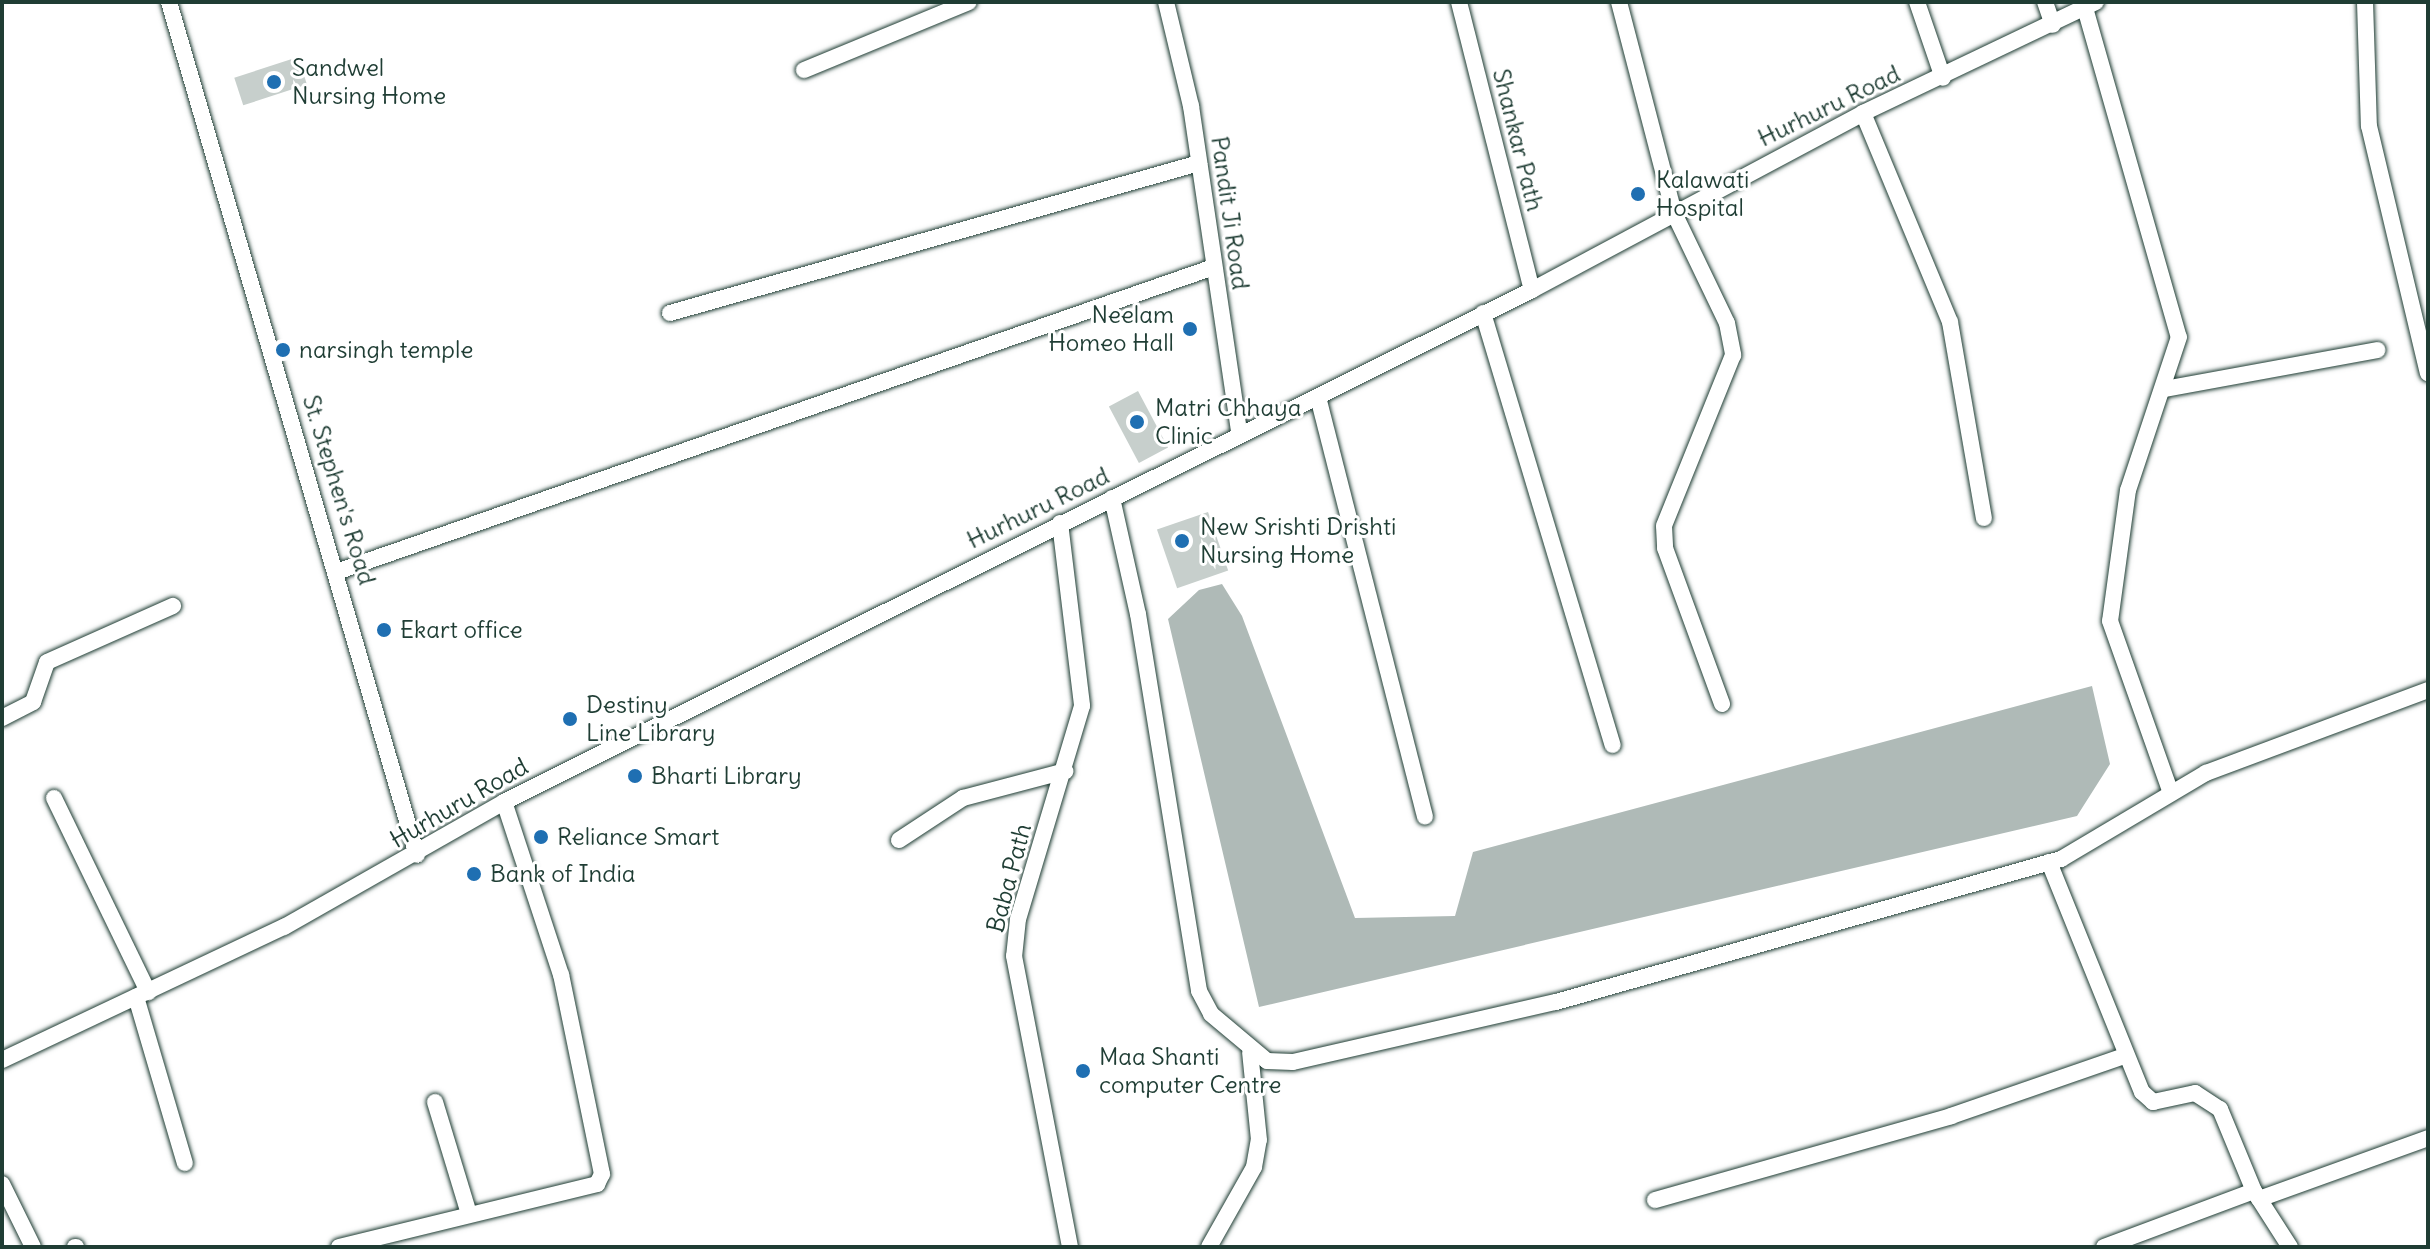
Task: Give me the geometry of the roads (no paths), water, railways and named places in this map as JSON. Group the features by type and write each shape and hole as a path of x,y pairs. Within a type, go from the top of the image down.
{"street":[{"name":"St. Stephen's Road","path":"169,2 339,571 417,855"},
{"path":"804,70 969,2"},
{"name":"Pandit Ji Road","path":"1166,2 1199,163 1239,432"},
{"name":"Shankar Path","path":"1459,2 1532,290"},
{"path":"1619,2 1674,213 1727,323 1733,355 1664,526 1665,548 1722,704"},
{"path":"1917,2 1943,78"},
{"path":"2045,2 2053,25"},
{"path":"2365,2 2369,126 2428,373"},
{"path":"2090,5 2179,337 2165,389 2128,490 2110,621 2171,793"},
{"name":"Hurhuru Road","path":"2,1060 142,994 417,855 504,802 1239,432 1318,397 1532,290 1863,113 1943,78 2090,5"},
{"path":"1863,113 1950,322 1984,518"},
{"path":"670,313 1199,163"},
{"path":"339,571 1214,267"},
{"path":"1483,313 1613,745"},
{"path":"2165,389 2377,350"},
{"path":"1318,397 1425,817"},
{"path":"1112,498 1138,614 1199,991 1211,1014 1250,1052 1267,1061 1293,1062 1556,1002 2049,862 2090,847 2206,773 2428,690"},
{"name":"Baba Path","path":"1060,523 1081,664 1082,706 1066,771 1018,919 1014,956 1070,1247"},
{"path":"2,718 33,702 47,662 173,606"},
{"path":"899,840 963,798 1066,771"},
{"path":"54,798 142,994 185,1163"},
{"path":"339,1247 597,1184 602,1174 561,975 504,802"},
{"path":"2049,862 2124,1056 2153,1102 2195,1093 2220,1109 2257,1195 2290,1247"},
{"path":"1209,1247 1254,1167 1259,1140 1250,1052"},
{"path":"1655,1200 1951,1116 2124,1056"},
{"path":"435,1102 469,1214"},
{"path":"2104,1247 2428,1138"},
{"path":"2,1184 33,1247"}],"place":[{"name":"Sandwel Nursing Home","path":"274,82"},
{"name":"Kalawati Hospital","path":"1638,194"},
{"name":"Neelam Homeo Hall","path":"1190,329"},
{"name":"narsingh temple","path":"283,350"},
{"name":"Matri Chhaya Clinic","path":"1137,422"},
{"name":"New Srishti Drishti Nursing Home","path":"1182,541"},
{"name":"Ekart office","path":"384,630"},
{"name":"Destiny Line Library","path":"570,719"},
{"name":"Bharti Library","path":"635,776"},
{"name":"Reliance Smart","path":"541,837"},
{"name":"Bank of India","path":"474,874"},
{"name":"Maa Shanti computer Centre","path":"1083,1071"}]}
